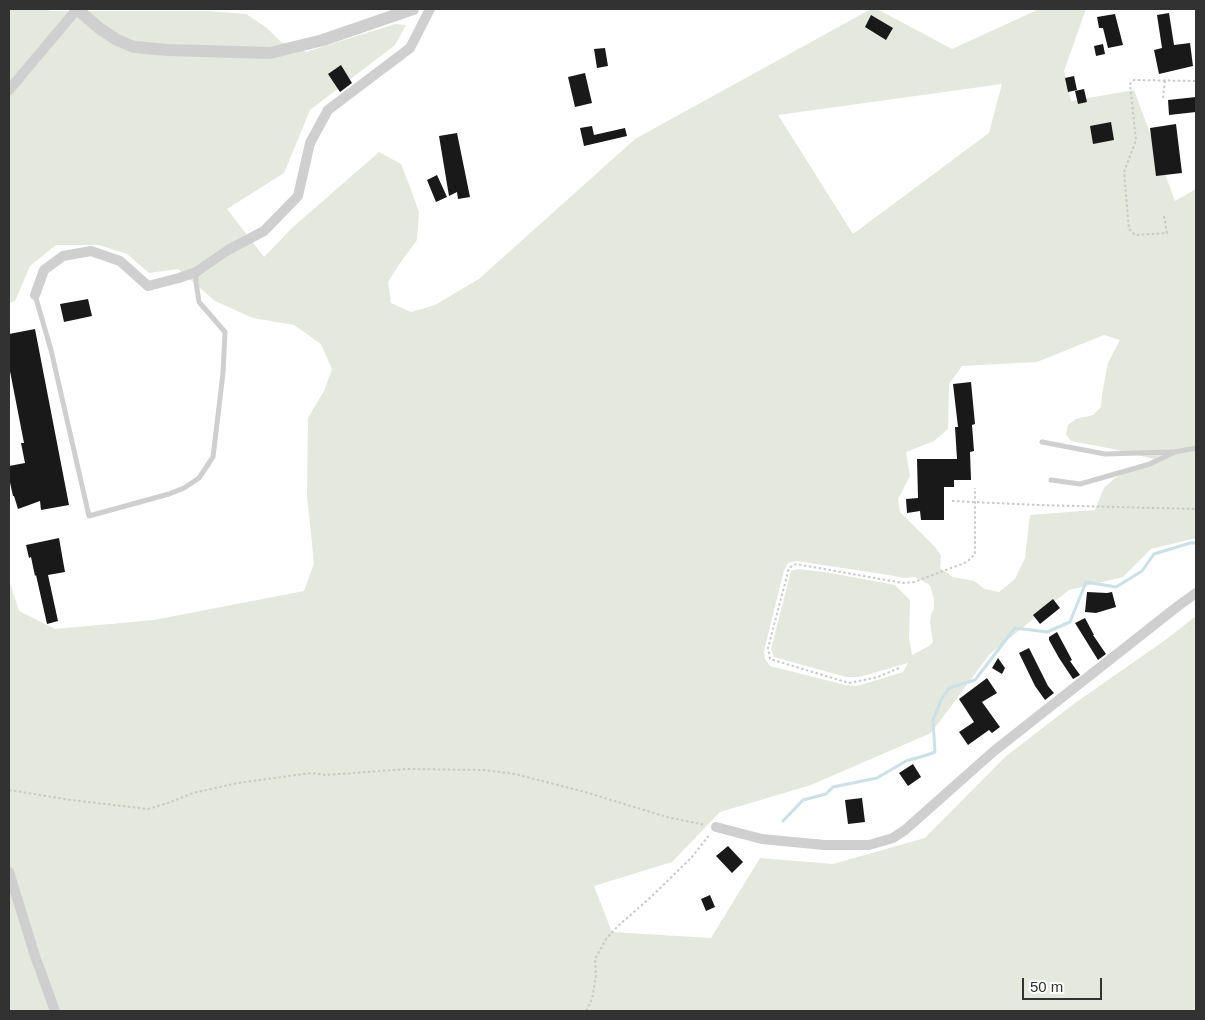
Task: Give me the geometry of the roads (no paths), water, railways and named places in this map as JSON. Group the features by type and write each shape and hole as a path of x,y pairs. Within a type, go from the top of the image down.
{"street":[{"path":"9,90 77,9 99,28 117,40 134,47 270,53 323,40 413,9"},
{"path":"35,295 44,270 63,256 91,251 120,261 148,286 196,272 228,250 264,230 298,196 310,143 328,110 410,48 430,9"},
{"path":"716,827 762,839 824,845 869,845 893,838 905,830 994,751 1196,594"},
{"path":"9,872 35,956 55,1011"}],"lane":[{"path":"35,295 51,350 89,516 184,488 199,478 213,457 223,373 224,332 199,302 196,272"},
{"path":"1042,442 1105,454 1175,452 1196,448"},
{"path":"1051,480 1080,484 1150,464 1175,452"}],"waterway":[{"path":"783,821 803,800 826,794 833,787 877,778 906,761 935,752 933,720 942,698 949,688 975,680 1015,628 1047,632 1070,622 1086,582 1116,587 1142,571 1154,554 1190,543 1196,543"}]}
